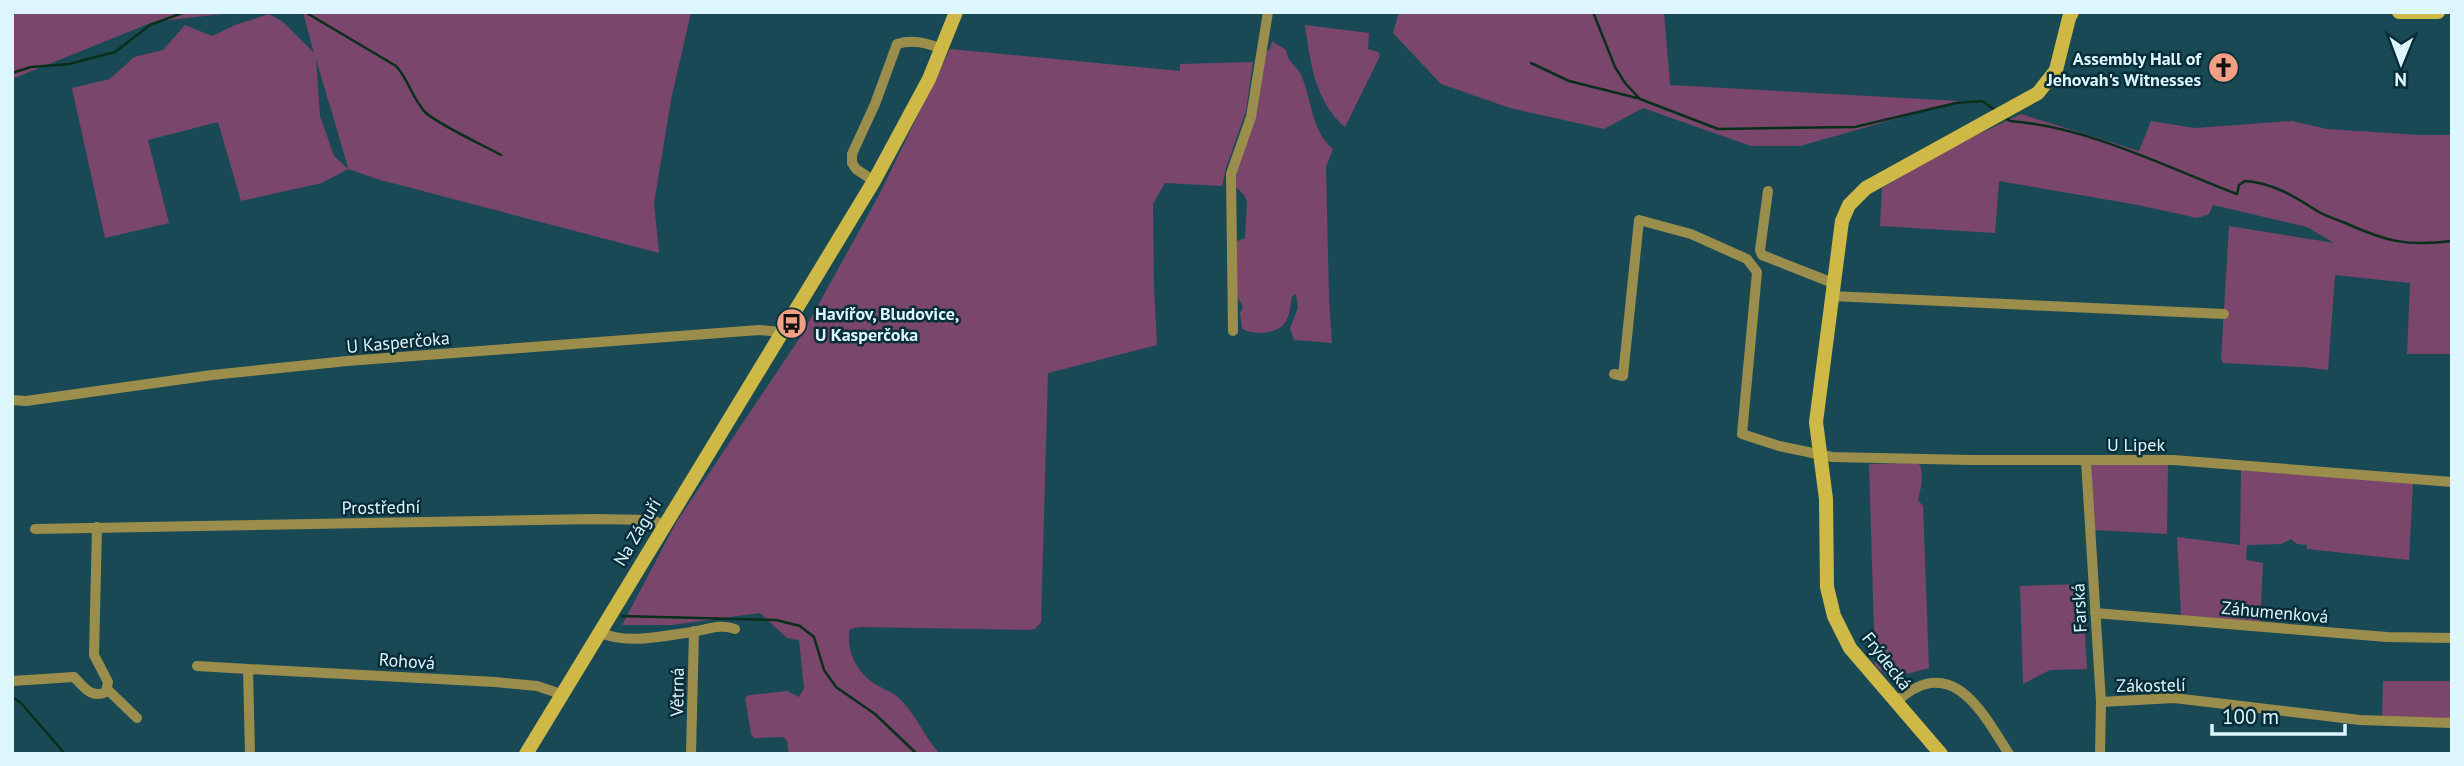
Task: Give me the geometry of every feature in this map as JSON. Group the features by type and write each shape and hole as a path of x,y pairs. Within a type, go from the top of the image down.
{"street":[{"name":"Na Záguří","path":"526,754 874,181 942,49 956,12"},
{"path":"1233,331 1231,174 1251,117 1268,12"},
{"name":"Frýdecká","path":"1941,754 1850,648 1834,616 1826,573 1826,499 1816,422 1842,221 1853,200 1874,183 2038,93 2052,76 2072,12"},
{"path":"2399,12 2438,12"},
{"path":"874,181 856,169 852,163 852,154 875,104 897,44 919,41 942,49"},
{"path":"1768,191 1760,250 1762,255 1833,290 2224,314"},
{"name":"U Lipek","path":"1622,376 1639,220 1691,234 1747,259 1757,272 1742,434 1779,446 1832,457 2228,462 2452,482"},
{"name":"U Kasperčoka","path":"15,401 212,375 347,362 760,330 782,332"},
{"name":"Farská","path":"2086,461 2101,702 2100,754"},
{"name":"Prostřední","path":"34,529 596,519 651,520 664,524"},
{"path":"12,681 74,677 90,693 99,695 106,692 108,682 94,655 97,527"},
{"name":"Záhumenková","path":"2095,613 2387,637 2452,638"},
{"path":"599,632 626,639 715,627 735,629"},
{"name":"Větrná","path":"691,754 694,631"},
{"name":"Rohová","path":"197,666 495,682 537,686 561,694"},
{"path":"248,668 250,754"},
{"path":"1895,703 1910,689 1926,683 1946,684 1957,688 1976,702 2010,754"},
{"path":"107,689 137,718"},
{"name":"Zákostelí","path":"2101,702 2174,698 2360,720 2452,723"}],"shaded area":[{"path":"12,12 239,12 153,22 12,79"},
{"path":"303,12 691,12 671,100 654,203 659,253 348,169 322,183 241,201 218,122 148,140 169,223 105,238 72,88 110,79 134,57 163,50 185,25 212,36 269,14 283,22 314,53","holes":["316,59 348,167 334,156 320,116"]},
{"path":"1399,12 1664,12 1670,85 1959,101 1800,146 1751,146 1643,108 1604,129 1510,108 1441,84 1393,33"},
{"path":"1305,25 1369,33 1368,49 1378,52 1380,56 1345,127 1335,117 1320,93 1312,67"},
{"path":"1272,41 1286,50 1300,73 1316,124 1333,149 1326,167 1332,343 1294,340 1290,328 1298,308 1296,294 1292,296 1288,318 1280,327 1270,332 1257,333 1242,328 1240,313 1243,307 1237,296 1237,241 1245,238 1247,201 1235,186 1266,52"},
{"path":"950,49 1180,71 1180,64 1253,62 1246,111 1222,186 1165,183 1153,204 1157,345 1048,373 1041,622 1035,629 1029,630 850,629 851,652 863,674 902,701 940,754 789,754 787,741 783,737 754,738 745,697 787,691 799,697 804,688 799,640 787,638 760,613 672,625 622,625 677,521 801,336 879,195"},
{"path":"2021,114 2139,151 2151,121 2195,128 2292,121 2327,129 2452,135 2452,354 2407,354 2410,283 2335,275 2328,370 2223,363 2221,359 2229,226 2334,243 2307,227 2213,205 2209,214 2197,218 1999,181 1995,233 1880,226 1882,188 1948,149"},
{"path":"1869,464 1920,465 1922,475 1918,500 1923,506 1929,668 1893,675 1881,671 1875,665"},
{"path":"2168,464 2167,534 2094,530 2090,471 2092,465"},
{"path":"2241,469 2413,483 2409,560 2307,549 2307,545 2297,544 2291,539 2281,544 2247,545 2246,560 2263,563 2260,624 2181,616 2177,537 2240,545"},
{"path":"2082,584 2087,669 2050,670 2023,684 2020,586"},
{"path":"2383,681 2452,681 2452,720 2382,717"}],"waterway":[{"path":"12,73 31,67 69,64 115,52 150,25 185,12"},
{"path":"305,12 396,66 421,107 431,117 501,155"},
{"path":"1593,12 1615,67 1640,99 1718,129 1855,127 1956,103 1982,101 1995,110"},
{"path":"1531,63 1569,81 1637,98"},
{"path":"2006,118 2097,139 2237,194 2239,185 2245,181 2273,187 2324,215 2384,238 2408,243 2452,241"},
{"path":"622,616 776,620 800,626 814,637 824,670 836,687 875,714 917,754"},
{"path":"12,697 21,703 65,754"}],"place":[{"name":"Assembly Hall of Jehovah's Witnesses","path":"2224,68"},
{"name":"Havířov, Bludovice, U Kasperčoka","path":"792,323"}]}
